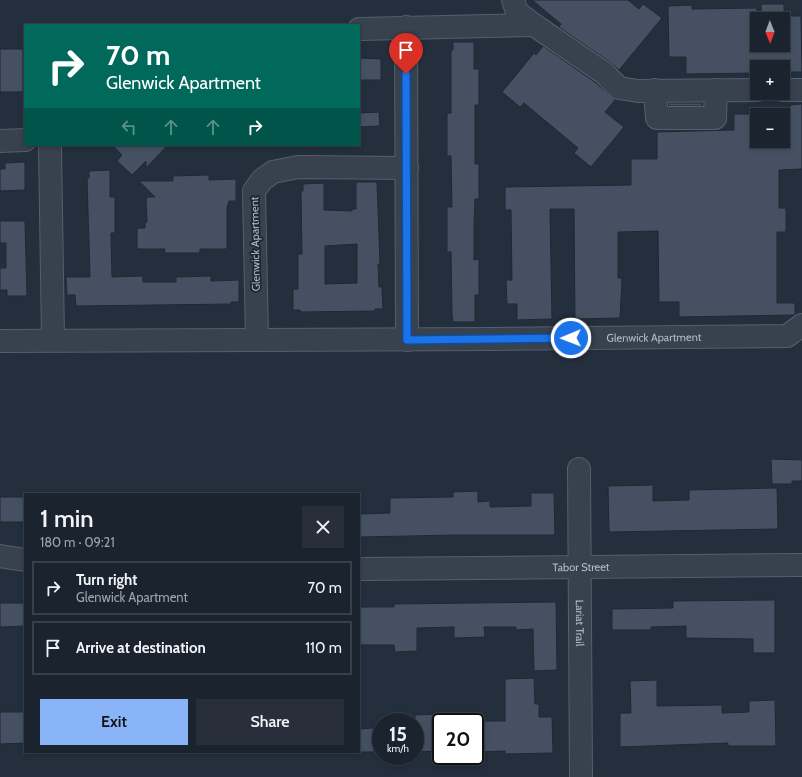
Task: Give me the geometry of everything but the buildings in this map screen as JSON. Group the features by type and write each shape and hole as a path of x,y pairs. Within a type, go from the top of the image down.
{"street":[{"path":"513,0 517,12 604,73 620,88 655,90 750,90"},
{"path":"360,29 534,25"},
{"path":"406,27 407,340"},
{"path":"790,90 802,90"},
{"path":"0,141 24,140"},
{"path":"50,146 53,340"},
{"name":"Glenwick Apartment","path":"257,339 254,191 262,180 273,172 298,167 407,168"},
{"name":"Glenwick Apartment","path":"0,341 257,339 407,340 787,336 802,325"},
{"name":"Lariat Trail","path":"579,469 581,777"},
{"path":"0,556 24,560"},
{"name":"Tabor Street","path":"360,569 802,565"}],"route":[{"path":"406,74 407,340 571,338"}]}
